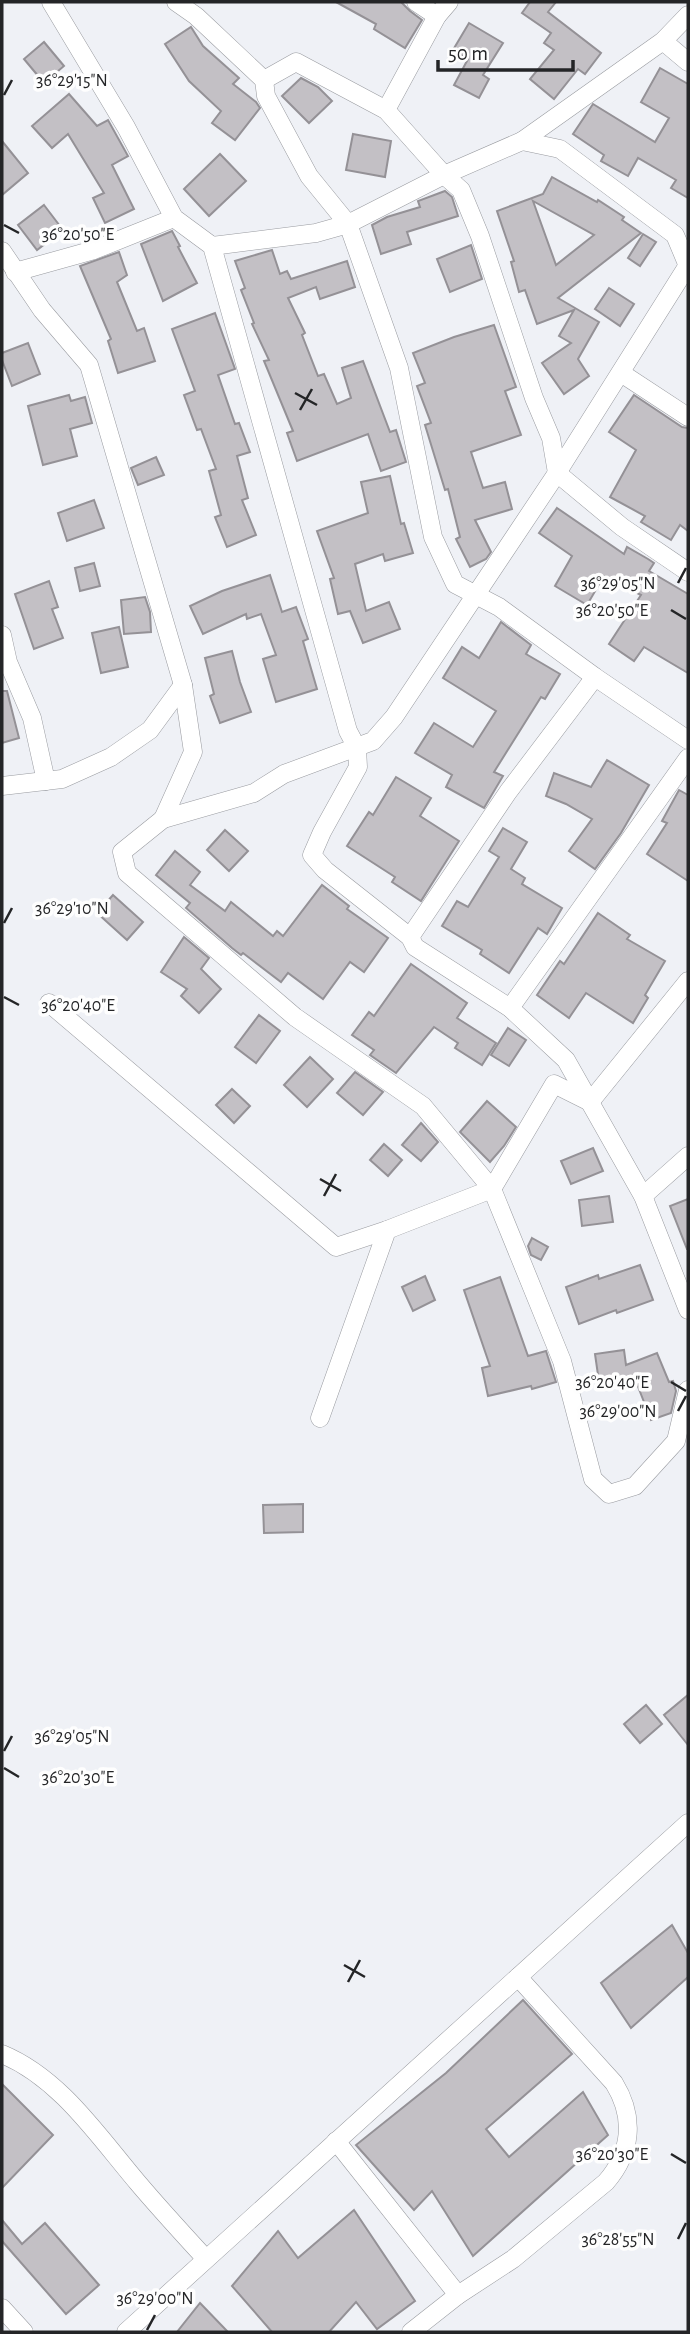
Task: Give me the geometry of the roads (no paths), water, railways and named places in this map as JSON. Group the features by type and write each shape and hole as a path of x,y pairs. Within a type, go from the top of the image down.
{"street":[{"path":"176,2 201,9 264,80 265,96 309,176 348,224 399,368 433,537 455,584 499,607 688,740"},
{"path":"416,2 437,16"},
{"path":"386,110 437,16 449,2"},
{"path":"52,3 126,127 174,218 212,246 348,731 357,748 358,767 312,855 325,870 410,937 415,947 510,1009 566,1060 643,1196 688,1310"},
{"path":"212,246 316,233 348,224 444,175 522,141 663,41 688,15"},
{"path":"663,41 688,62"},
{"path":"264,80 296,62 386,110 444,175 461,190 480,236 534,398 551,438 557,473 622,527 688,572"},
{"path":"522,141 560,149 676,235 688,265 557,473 394,717 373,741 284,774 254,793 163,819 122,852 127,873 295,1017 423,1106 492,1189 562,1361 593,1479 609,1494 635,1486 676,1441 688,1390"},
{"path":"15,272 94,250 174,218"},
{"path":"2,251 42,310 89,365 183,685 193,752 163,819"},
{"path":"621,373 688,416"},
{"path":"2,635 8,662 32,718 46,781"},
{"path":"410,937 508,792 595,677"},
{"path":"2,786 62,779 111,757 150,730 183,685"},
{"path":"510,1009 688,758"},
{"path":"590,1102 688,981"},
{"path":"49,1003 336,1247 492,1189 554,1084 590,1102"},
{"path":"643,1196 688,1156"},
{"path":"320,1418 387,1230"},
{"path":"126,2332 688,1823"},
{"path":"411,2332 458,2295 513,2259 606,2182 616,2171 627,2144 628,2116 614,2083 518,1977"},
{"path":"2,2054 21,2062 56,2089 206,2259"},
{"path":"336,2141 458,2295"},
{"path":"2,2308 24,2332"}]}
